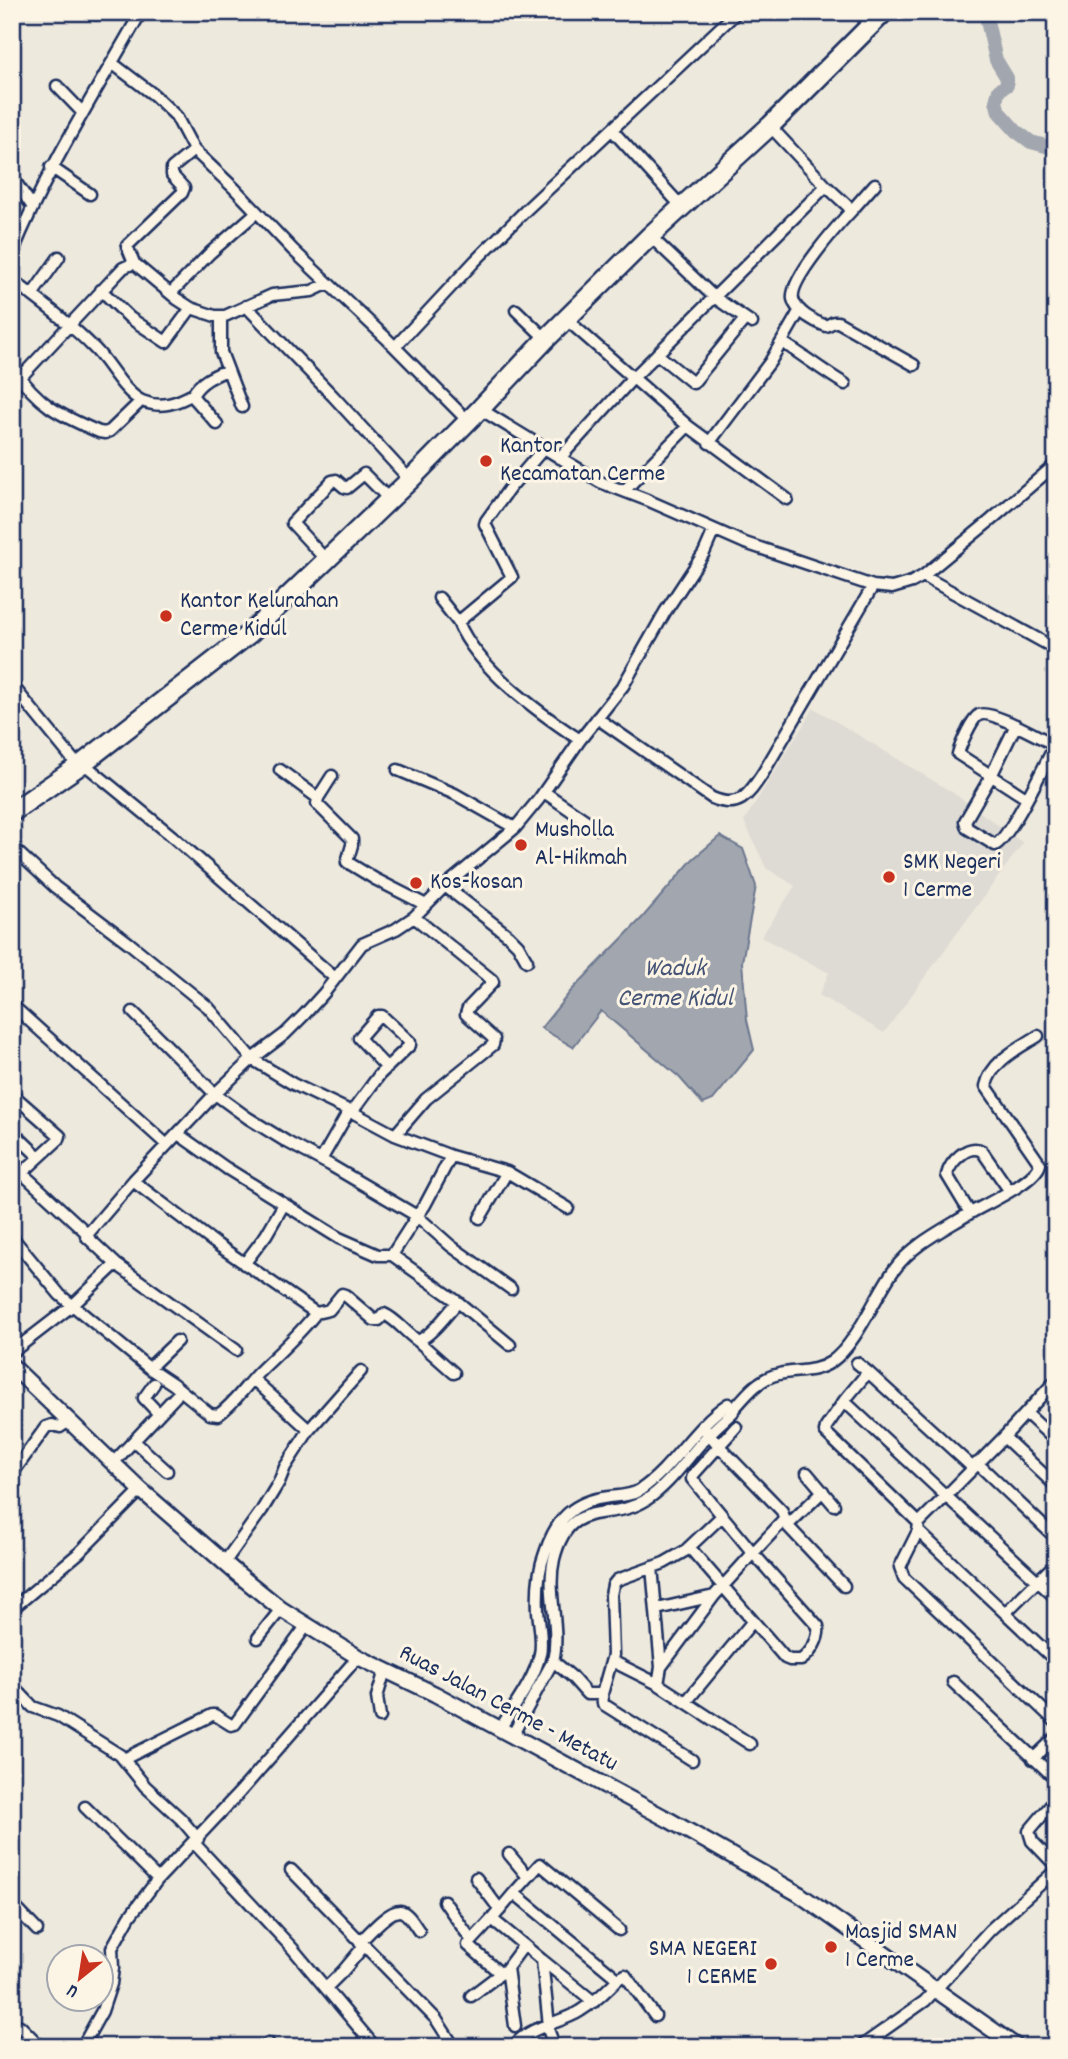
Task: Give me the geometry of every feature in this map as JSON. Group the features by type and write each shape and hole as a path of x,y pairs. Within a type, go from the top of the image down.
{"highway":[{"path":"12,812 81,765 249,634 390,500 650,236 769,126 884,12"}],"main road":[{"name":"Ruas Jalan Cerme - Metatu","path":"12,1366 141,1490 224,1563 282,1609 358,1657 657,1814 799,1894 1017,2047"}],"street":[{"path":"12,254 51,167 141,12"},
{"path":"395,347 528,208 737,12"},
{"path":"112,63 154,95 176,116 194,150 327,284 474,415 544,449 600,482 745,543 873,586 892,588 923,576 1056,464"},
{"path":"57,86 83,113"},
{"path":"769,126 825,186 852,210"},
{"path":"612,131 682,207"},
{"path":"194,150 172,169 173,175 184,188 182,193 127,246 134,262 191,308 221,317 272,295 312,291 327,284"},
{"path":"51,167 90,194"},
{"path":"12,177 32,206"},
{"path":"875,184 801,274 793,293 794,303 826,327 838,322 914,365"},
{"path":"560,458 633,378 825,186"},
{"path":"171,293 210,253 257,212"},
{"path":"650,236 714,297 748,321 693,383 657,354"},
{"path":"32,295 59,257"},
{"path":"20,378 101,290 123,268 134,262"},
{"path":"12,280 95,348 120,381 141,401 167,406 193,394 211,376 227,370"},
{"path":"101,290 130,318 166,342 191,308"},
{"path":"246,306 410,480"},
{"path":"516,310 546,339"},
{"path":"709,443 770,362 800,310"},
{"path":"221,317 221,352 242,407"},
{"path":"566,319 688,426 787,499"},
{"path":"782,342 845,384"},
{"path":"12,367 46,406 99,432 110,431 141,401"},
{"path":"193,394 217,424"},
{"path":"624,491 688,426"},
{"path":"458,622 512,577 485,524 493,510 544,449"},
{"path":"327,561 292,523 332,481 336,480 347,488 364,474 390,500"},
{"path":"236,1350 116,1264 86,1236 133,1181 215,1094 252,1059 285,1034 324,993 362,944 396,929 414,917 445,886 515,828 623,686 665,612 704,553 714,530"},
{"path":"923,576 1056,649"},
{"path":"597,718 712,798 729,803 743,798 763,773 873,586"},
{"path":"439,598 494,672 538,711 580,740"},
{"path":"12,685 81,765 172,836 335,978"},
{"path":"1016,725 991,776 965,821 967,828 998,845 1026,798 1055,744 1016,725 983,714 978,715 958,754 991,776 1026,798"},
{"path":"398,770 465,799 515,828"},
{"path":"280,771 318,798"},
{"path":"332,776 317,804 352,839 348,863 426,905"},
{"path":"544,792 597,828"},
{"path":"12,847 55,887 208,1007 252,1059 293,1084 395,1135 451,1156 507,1172 568,1208"},
{"path":"445,886 509,936 524,953 527,961"},
{"path":"395,1135 420,1105 493,1045 494,1039 466,1014 492,980 414,917"},
{"path":"12,1005 167,1145"},
{"path":"133,1012 215,1094 268,1130 416,1216 451,1246 511,1289"},
{"path":"321,1160 351,1112 374,1082 408,1048 410,1042 382,1016 378,1016 359,1038 387,1068"},
{"path":"506,1733 541,1651 538,1612 540,1570 545,1551 567,1512 584,1502 637,1492 765,1380 780,1373 810,1371 832,1362 853,1338 898,1265 912,1250 1036,1172 1040,1164 986,1086 999,1063 1038,1036"},
{"path":"12,1094 60,1136 15,1178 88,1234"},
{"path":"12,1130 39,1157"},
{"path":"178,1135 339,1238 378,1255 392,1255 458,1302 510,1345"},
{"path":"970,1213 947,1175 954,1161 971,1149 978,1148 982,1151 1010,1190"},
{"path":"392,1255 442,1177 451,1156"},
{"path":"480,1218 507,1172"},
{"path":"133,1181 244,1264 316,1313"},
{"path":"244,1264 266,1235 284,1204"},
{"path":"12,1237 60,1294 149,1368 211,1414 218,1415 226,1410 253,1379 295,1339 316,1313 329,1310 342,1294 374,1320 379,1320 384,1314 389,1315 454,1373"},
{"path":"12,1352 73,1305 116,1264"},
{"path":"418,1341 458,1302"},
{"path":"149,1368 177,1341"},
{"path":"857,1363 1056,1538"},
{"path":"224,1563 257,1519 309,1430 361,1371"},
{"path":"868,1372 844,1401 825,1432 1056,1661"},
{"path":"253,1379 309,1430"},
{"path":"154,1384 144,1398 159,1414"},
{"path":"1054,1385 975,1465 919,1527 900,1567 904,1578 1056,1722"},
{"path":"113,1463 176,1396"},
{"path":"844,1401 1056,1598"},
{"path":"1026,1413 1056,1441"},
{"path":"12,1474 46,1427 60,1427 69,1421"},
{"path":"689,1547 785,1658 795,1661 805,1657 820,1630 814,1620 752,1553 692,1479 736,1427"},
{"path":"706,1430 782,1511 785,1523 844,1586"},
{"path":"506,1733 553,1661 556,1649 552,1612 554,1558 572,1523 582,1517 631,1507 645,1501 665,1483 706,1430"},
{"path":"1004,1437 1056,1486"},
{"path":"134,1441 167,1471"},
{"path":"807,1473 835,1505"},
{"path":"12,1609 79,1553 141,1490"},
{"path":"661,1667 714,1596 752,1553 823,1491"},
{"path":"567,1512 572,1523"},
{"path":"692,1760 603,1704 602,1694 613,1655 611,1595 613,1585 622,1577 664,1563 689,1547 722,1516"},
{"path":"1005,1613 1056,1563"},
{"path":"652,1567 661,1667 658,1684"},
{"path":"538,1593 552,1593"},
{"path":"657,1609 714,1596"},
{"path":"258,1638 282,1609"},
{"path":"538,1612 552,1612"},
{"path":"686,1702 753,1621"},
{"path":"124,1759 212,1715 231,1725 235,1724 307,1625"},
{"path":"82,2047 103,2011 111,1984 113,1944 130,1916 158,1879 196,1841 358,1657"},
{"path":"553,1661 587,1694 602,1694"},
{"path":"612,1661 658,1684 750,1744"},
{"path":"380,1717 376,1697 385,1670"},
{"path":"953,1682 1056,1779"},
{"path":"12,1685 33,1707 58,1716 124,1759 145,1786 181,1819 196,1841 375,2047"},
{"path":"1033,1759 1056,1737"},
{"path":"860,2047 912,2012 936,1990 990,1930 1056,1868 1032,1841 1029,1831 1056,1799"},
{"path":"85,1807 158,1879"},
{"path":"509,1854 528,1877"},
{"path":"515,2026 504,1971 468,1945 540,1864 619,1930"},
{"path":"291,1870 436,2019 454,2047"},
{"path":"476,1878 500,1910"},
{"path":"514,1893 618,1979"},
{"path":"443,1901 472,1941"},
{"path":"12,1904 37,1930"},
{"path":"326,1988 381,1921 402,1911 419,1931"},
{"path":"492,1919 594,2001"},
{"path":"471,1996 504,1971 524,1945"},
{"path":"542,1960 548,2026 555,2047"},
{"path":"514,2047 527,2033 578,2013 625,1975 655,2016"},
{"path":"12,2024 20,2026 41,2047"}],"shaded area":[{"name":"SMK Negeri 1 Cerme","path":"814,708 955,794 1023,843 884,1033 819,995 829,973 761,937 795,886 766,868 744,821"}],"water":[{"name":"Waduk Cerme Kidul","path":"720,836 743,849 756,886 742,962 747,1020 754,1050 713,1100 703,1104 679,1077 601,1011 573,1047 541,1028 571,991 642,918 693,859"}],"waterway":[{"path":"985,12 996,60 1007,78 1007,85 999,90 996,101 999,112 1016,131 1031,142 1056,150"}],"place":[{"name":"Kantor Kecamatan Cerme","path":"486,461"},
{"name":"Kantor Kelurahan Cerme Kidul","path":"166,616"},
{"name":"Musholla Al-Hikmah","path":"521,845"},
{"name":"SMK Negeri 1 Cerme","path":"889,877"},
{"name":"Kos-kosan","path":"416,883"},
{"name":"Masjid SMAN 1 Cerme","path":"831,1947"},
{"name":"SMA NEGERI 1 CERME","path":"771,1964"}]}
